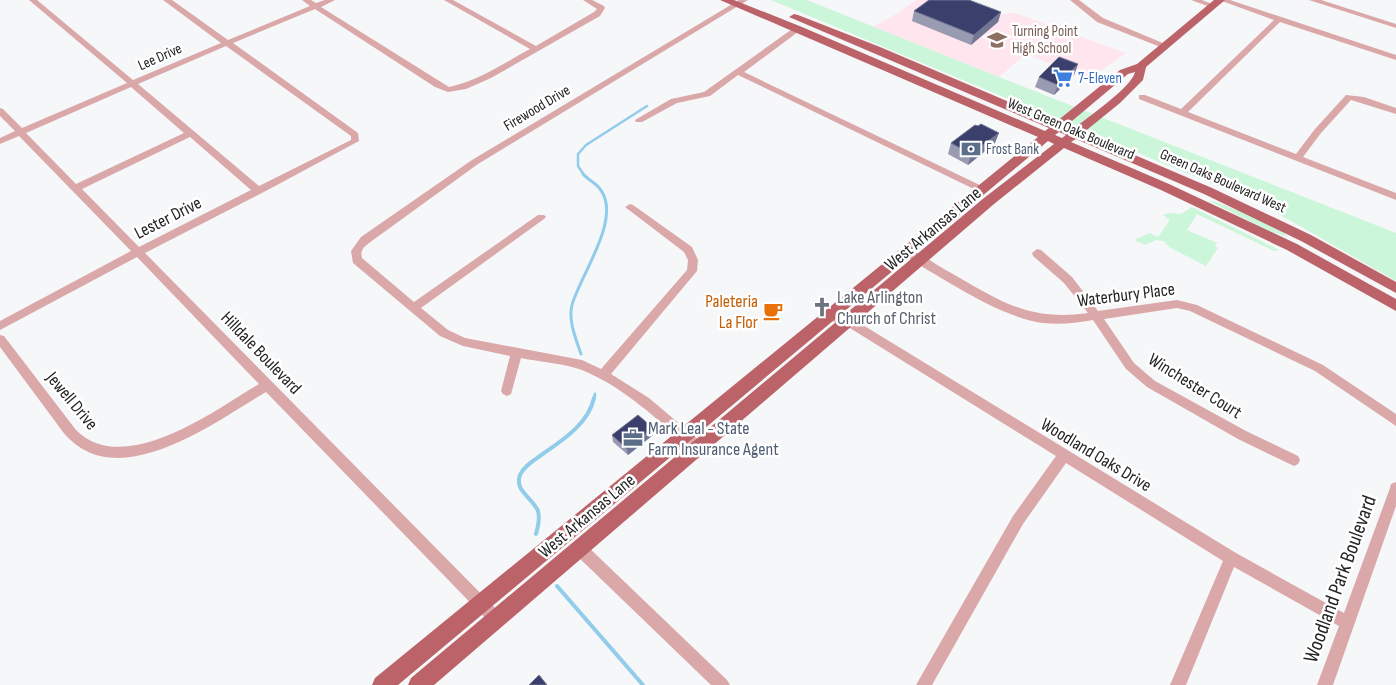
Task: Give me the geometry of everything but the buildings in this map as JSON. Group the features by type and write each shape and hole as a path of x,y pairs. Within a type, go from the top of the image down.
{"main road":[{"name":"West Green Oaks Boulevard","path":"725,0 740,2 798,29 1189,198 1292,247 1396,306"},
{"name":"Green Oaks Boulevard West","path":"754,0 1208,191 1306,238 1396,288"},
{"name":"West Arkansas Lane","path":"382,685 1026,151 1057,128 1124,72 1141,66 1219,2"},
{"path":"798,29 813,31 847,44 862,44"},
{"name":"West Arkansas Lane","path":"418,685 1012,182 1116,101 1139,78 1141,66"},
{"path":"1024,114 1054,115 1079,110"},
{"path":"1097,117 1096,126 1098,131 1118,153"},
{"path":"1010,120 1019,130 1026,151"},
{"path":"1042,160 1061,156 1093,156"},
{"path":"945,219 959,227"},
{"path":"1292,247 1306,238"}],"street":[{"path":"33,0 259,190"},
{"path":"167,0 227,43"},
{"path":"306,0 446,89 457,89 488,76 601,10 597,5 587,0"},
{"name":"Lee Drive","path":"0,141 331,0"},
{"path":"448,0 536,49"},
{"path":"1074,0 1100,20 1166,46"},
{"path":"1195,0 1219,2 1279,19 1396,58"},
{"path":"1314,0 1396,26"},
{"name":"Firewood Drive","path":"414,307 357,260 356,249 365,240 475,162 740,2"},
{"path":"1183,112 1279,19"},
{"path":"640,120 674,101 707,94 798,29"},
{"name":"Lester Drive","path":"0,326 138,252 355,141 355,135 227,43"},
{"path":"738,72 981,189"},
{"path":"1142,97 1396,197"},
{"path":"1298,158 1318,131 1349,97 1361,99 1396,111"},
{"name":"Hilldale Boulevard","path":"0,111 496,620"},
{"path":"75,188 191,133"},
{"path":"603,375 692,271 693,260 688,250 630,207"},
{"path":"541,217 414,307 444,332 463,342 582,365 603,375 645,402 698,447"},
{"name":"Waterbury Place","path":"906,252 1000,306 1043,319 1067,320 1177,304 1193,308 1319,368 1396,421"},
{"name":"Winchester Court","path":"1037,253 1068,280 1130,366 1151,384 1242,435 1294,460"},
{"name":"Woodland Oaks Drive","path":"829,316 848,322 1062,456 1231,558 1347,623"},
{"name":"Jewell Drive","path":"0,339 70,432 87,447 102,453 120,454 160,444 193,428 268,385"},
{"path":"507,391 517,352"},
{"path":"924,685 1018,520 1062,456"},
{"name":"Woodland Park Boulevard","path":"1325,685 1396,488"},
{"path":"579,548 722,685"},
{"path":"1178,685 1231,558"}],"shaded area":[{"name":"Turning Point High School","path":"916,0 954,0 994,15 1015,13 1126,53 1089,79 1026,54 999,77 873,27"}],"green space":[{"path":"771,0 807,0 1396,233 1396,281 1263,205"},
{"path":"1209,201 1216,202 1265,222 1288,237 1269,231"},
{"path":"1192,207 1280,250 1274,251 1197,214 1187,230 1217,243 1215,246 1218,248 1206,266 1169,247 1164,241 1156,240 1145,245 1134,240 1150,233 1158,237 1170,220 1163,215 1169,213 1181,214"}],"waterway":[{"path":"584,175 578,166 578,154 586,145 647,106"},
{"path":"581,354 572,324 572,305 598,247 606,215 606,201 600,189 584,175"},
{"path":"594,399 595,394"},
{"path":"536,534 539,520 538,511 522,490 519,481 520,475 529,464 573,432 591,408 594,398"},
{"path":"557,586 643,685"}],"place":[{"name":"Turning Point High School","path":"997,40"},
{"name":"7-Eleven","path":"1063,78"},
{"name":"Frost Bank","path":"971,149"},
{"name":"Lake Arlington Church of Christ","path":"822,307"},
{"name":"Paleteria La Flor","path":"773,311"},
{"name":"Mark Leal - State Farm Insurance Agent","path":"633,438"}]}
